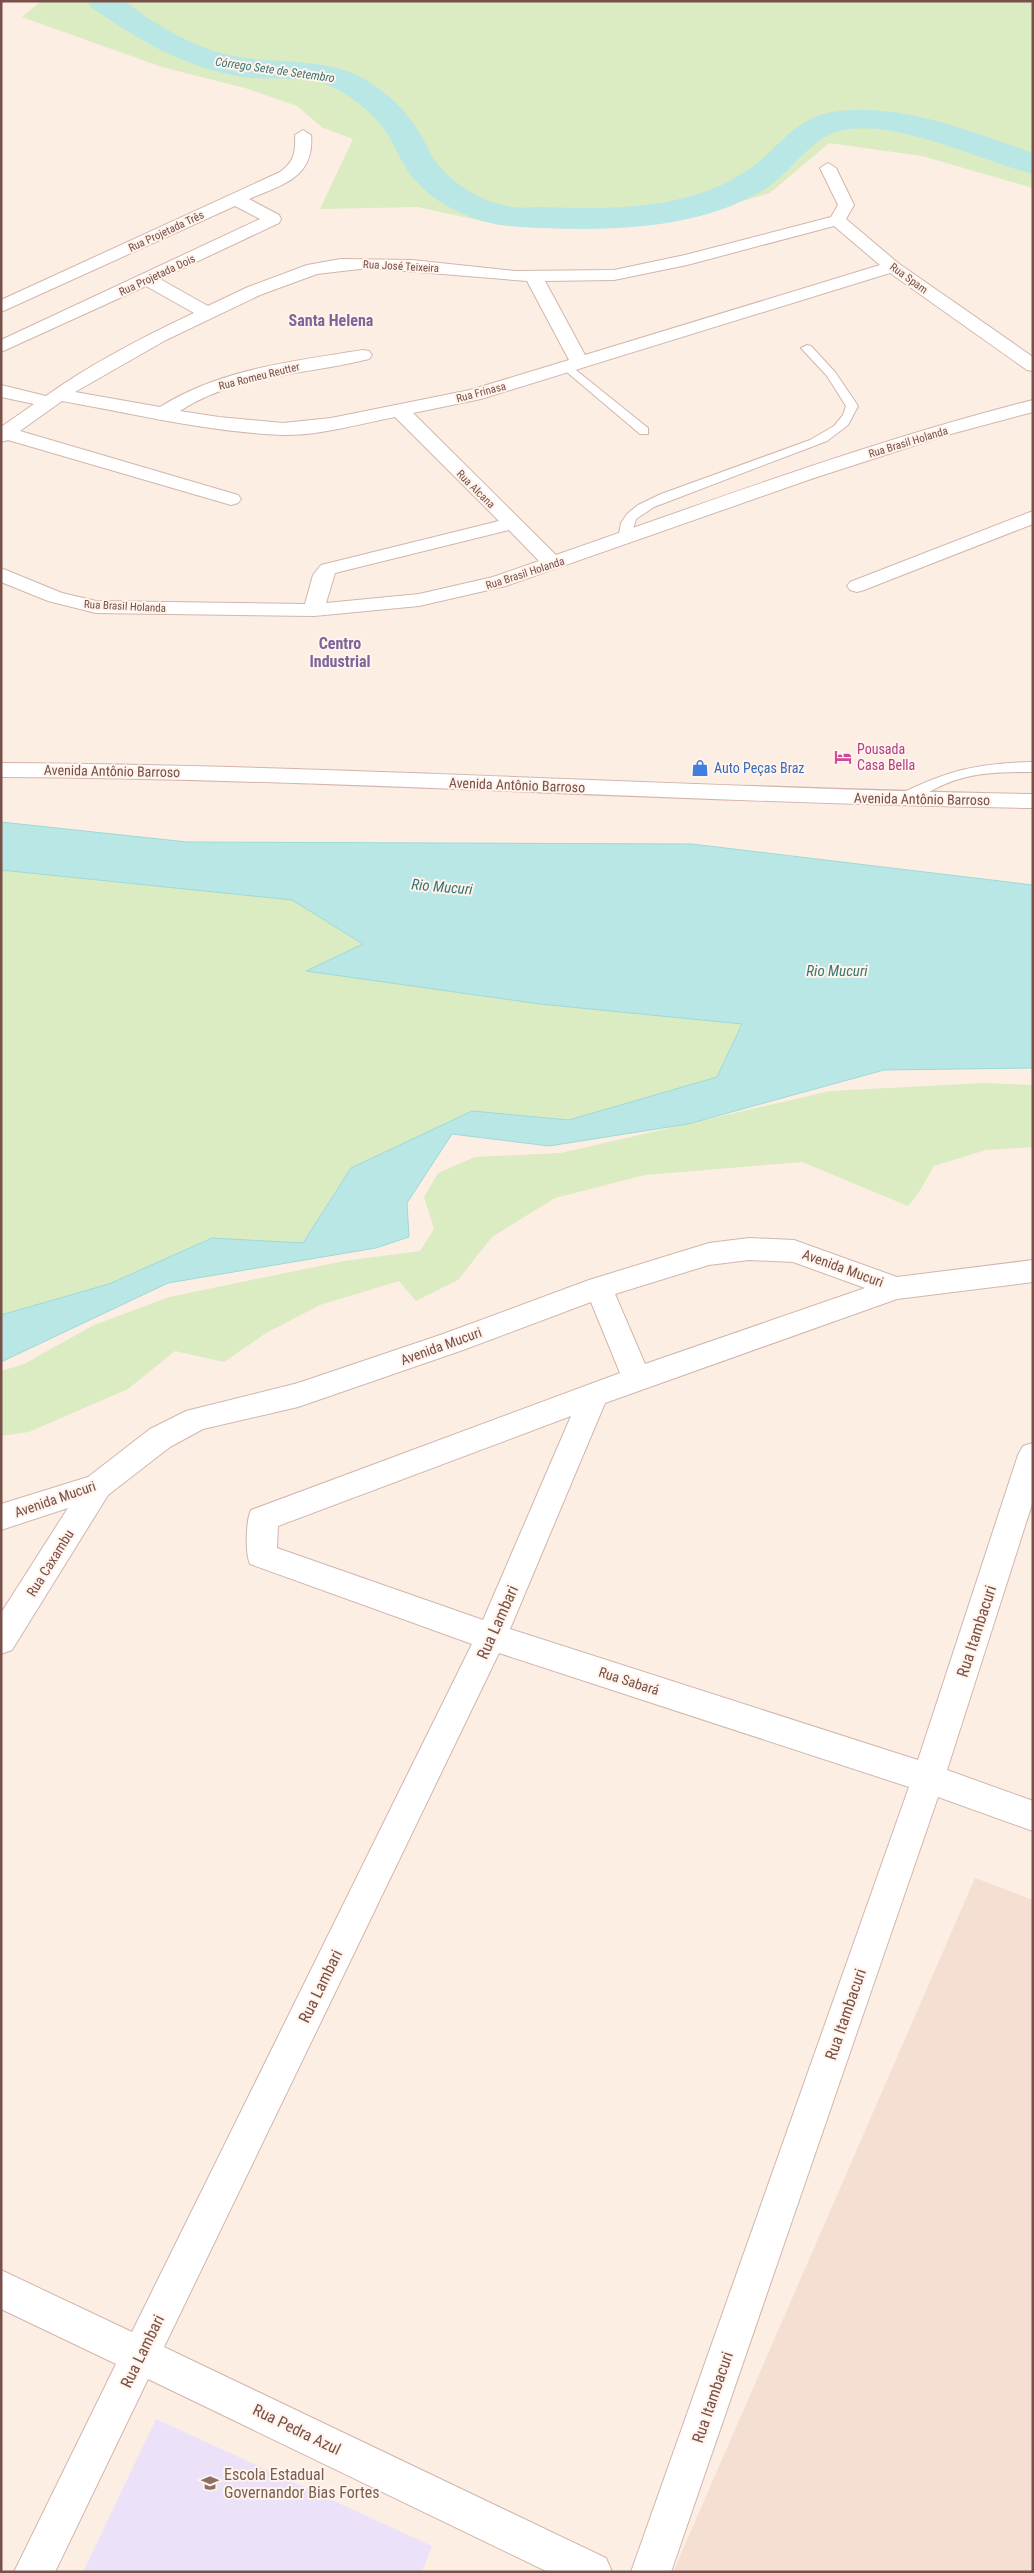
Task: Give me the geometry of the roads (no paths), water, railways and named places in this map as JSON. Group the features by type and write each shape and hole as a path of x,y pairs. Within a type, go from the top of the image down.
{"street":[{"name":"Rua Projetada Três","path":"1,307 286,176 303,159 303,135"},
{"path":"828,168 846,205 837,220"},
{"name":"Rua Projetada Dois","path":"1,347 147,280 273,219 235,199"},
{"name":"Rua Spam","path":"837,220 892,267 1033,366"},
{"name":"Rua José Teixeira","path":"3,435 53,399 114,360 206,312 293,276 341,264 412,265 534,277 614,274 639,271 716,253 837,220"},
{"name":"Rua Frinasa","path":"1,391 220,424 283,429 316,426 400,412 474,395 892,267"},
{"path":"534,277 572,364"},
{"path":"147,280 206,312"},
{"name":"Rua Romeu Reutter","path":"162,414 200,392 224,384 270,372 362,356"},
{"name":"Rua Brasil Holanda","path":"1,574 55,597 96,607 314,610 381,605 458,593 554,564 807,474 940,431 1033,406"},
{"name":"Rua Alcana","path":"400,412 511,524 554,564"},
{"path":"3,435 231,499"},
{"path":"857,586 1033,517"},
{"path":"314,610 323,575 328,570 511,524"},
{"name":"Avenida Antônio Barroso","path":"1,770 176,771 901,799 1033,801"},
{"name":"Avenida Mucuri","path":"1,1517 98,1486 160,1438 196,1419 298,1395 453,1342 599,1288 709,1254 749,1248 794,1251 896,1288"},
{"name":"Avenida Mucuri","path":"262,1519 637,1379 896,1288 1033,1271"},
{"path":"599,1288 637,1379"},
{"name":"Rua Lambari","path":"34,2572 491,1636 594,1396"},
{"name":"Rua Itambacuri","path":"650,2572 928,1778 1033,1454"},
{"name":"Rua Caxambu","path":"1,1640 98,1486"},
{"name":"Rua Sabará","path":"262,1519 264,1529 261,1555 491,1636 928,1778 1033,1816"},
{"name":"Rua Pedra Azul","path":"1,2289 141,2354 592,2572"}],"lane":[{"path":"624,540 624,526 644,506 816,443 841,427 849,417 852,406 831,374 806,348"},
{"path":"572,364 644,431"},
{"path":"901,799 940,780 965,772 996,768 1033,767"}],"water":[{"name":"Rio Mucuri","path":"1,822 187,842 692,844 1033,885 1033,1068 884,1070 688,1124 549,1146 452,1134 407,1203 409,1237 376,1248 168,1283 1,1362 1,1315 109,1284 212,1238 303,1243 351,1168 472,1111 569,1120 717,1077 742,1024 540,1004 306,971 363,944 292,900 1,870"}],"waterway":[{"name":"Córrego Sete de Setembro","path":"102,1 168,43 204,58 242,67 304,71 328,75 349,83 367,94 398,124 423,168 434,181 461,200 503,216 579,219 609,218 639,216 702,204 733,193 761,177 812,130 834,122 860,119 921,128 1033,164"}],"place":[{"name":"Pousada Casa Bella","path":"843,757"},
{"name":"Auto Peças Braz","path":"700,768"},
{"name":"Escola Estadual Governandor Bias Fortes","path":"210,2483"}],"district":[{"name":"Santa Helena","path":"331,320"},
{"name":"Centro Industrial","path":"340,652"}]}
